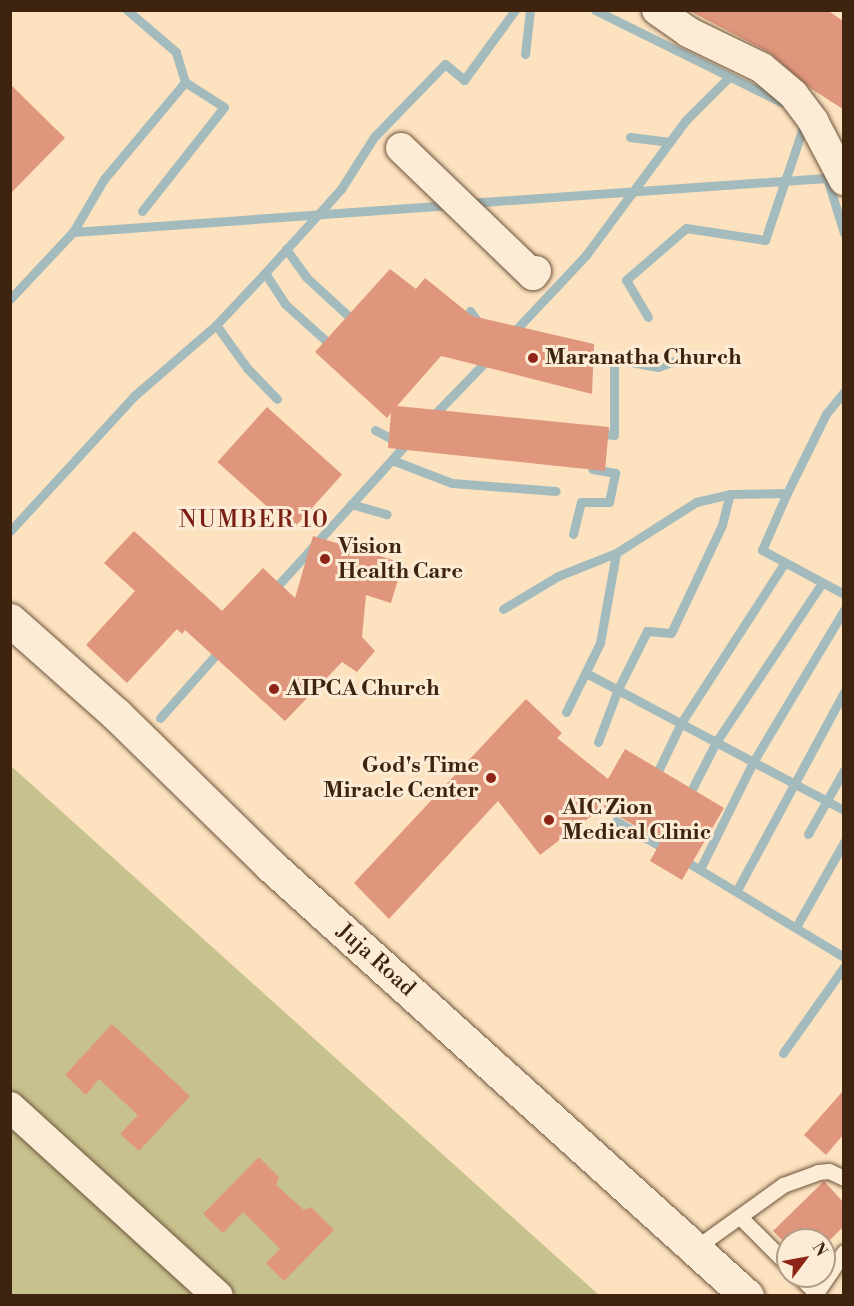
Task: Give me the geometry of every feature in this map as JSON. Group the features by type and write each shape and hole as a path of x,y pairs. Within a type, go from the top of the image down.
{"main road":[{"name":"Juja Road","path":"10,620 116,714 270,865 747,1296"}],"street":[{"path":"657,10 688,32 762,68 793,94 813,121 843,180"},
{"path":"401,148 533,275 536,271"},
{"path":"10,1107 218,1296"}],"lane":[{"path":"694,1249 741,1218 783,1185 803,1177 829,1171 843,1178"},
{"path":"741,1218 776,1253"},
{"path":"815,1294 843,1252"}],"shaded area":[{"path":"11,766 599,1295 11,1295"}],"building":[{"path":"688,10 827,10 843,21 843,109 810,88 770,53"},
{"path":"10,84 65,138 10,194"},
{"path":"390,269 416,289 425,278 472,316 594,344 592,394 441,356 397,406 609,427 605,471 388,448 391,413 387,418 315,352"},
{"path":"267,407 342,475 293,530 217,462"},
{"path":"134,531 222,611 263,568 295,598 313,536 403,563 391,603 366,595 362,637 375,651 357,672 342,662 285,721 185,630 182,634 177,629 127,683 86,645 135,591 104,563"},
{"path":"526,699 562,733 557,738 608,779 625,749 724,808 682,880 650,861 661,841 603,807 540,855 498,801 389,919 354,883"},
{"path":"112,1024 190,1096 139,1151 120,1134 138,1115 99,1079 86,1095 65,1075"},
{"path":"843,1091 843,1135 826,1155 804,1135"},
{"path":"259,1157 279,1177 276,1185 304,1210 311,1207 334,1230 284,1281 266,1263 280,1249 243,1212 223,1233 203,1214"},
{"path":"824,1181 843,1202 843,1227 836,1234 836,1228 776,1228"}],"waterway":[{"path":"10,299 73,232 104,179 185,82 176,52 127,10"},
{"path":"10,531 134,396 216,325 265,273 341,189 374,137 445,64 464,80 515,10"},
{"path":"525,54 530,10"},
{"path":"595,10 781,102"},
{"path":"510,336 586,255 685,121 728,78"},
{"path":"142,211 224,107 185,82"},
{"path":"648,317 626,280 686,228 765,240 805,122"},
{"path":"630,137 670,142"},
{"path":"826,175 844,233"},
{"path":"468,203 837,177"},
{"path":"73,232 451,205"},
{"path":"286,249 306,277 356,323"},
{"path":"265,273 285,304 333,347"},
{"path":"470,311 481,326"},
{"path":"216,325 247,368 277,399"},
{"path":"583,353 658,367 680,359"},
{"path":"431,418 488,359"},
{"path":"598,433 614,435 614,361"},
{"path":"503,609 558,576 616,553 696,502 730,494 787,493 826,414 844,392"},
{"path":"375,430 399,443"},
{"path":"271,593 409,441"},
{"path":"392,460 452,483 556,491"},
{"path":"573,534 581,502 609,502 615,473 592,469"},
{"path":"787,493 762,550 844,594"},
{"path":"598,742 618,689 647,631 671,633 722,525 730,494"},
{"path":"351,504 387,514"},
{"path":"566,712 600,643 616,553"},
{"path":"658,771 681,723 784,564"},
{"path":"692,789 716,742 822,583"},
{"path":"700,869 753,762 844,610"},
{"path":"160,718 222,648"},
{"path":"588,674 844,810"},
{"path":"737,890 844,692"},
{"path":"808,834 844,770"},
{"path":"616,821 667,850"},
{"path":"796,927 844,842"},
{"path":"682,859 844,957"},
{"path":"783,1053 844,967"}],"place":[{"name":"Maranatha Church","path":"533,358"},
{"name":"Vision Health Care","path":"325,559"},
{"name":"AIPCA Church","path":"274,689"},
{"name":"God's Time Miracle Center","path":"491,778"},
{"name":"AIC Zion Medical Clinic","path":"549,820"}],"district":[{"name":"NUMBER 10","path":"254,521"}]}
